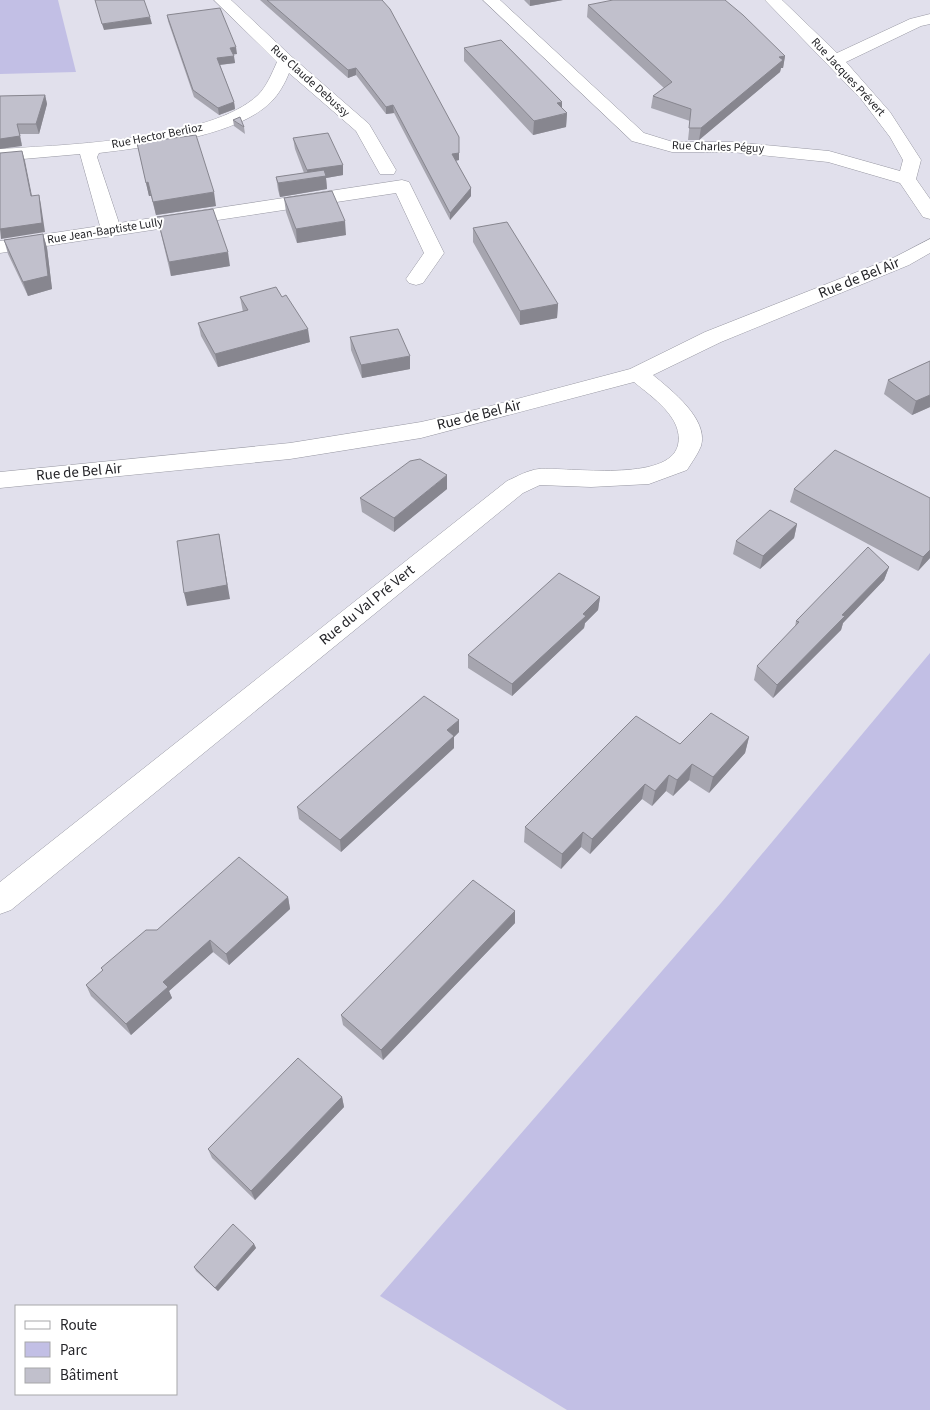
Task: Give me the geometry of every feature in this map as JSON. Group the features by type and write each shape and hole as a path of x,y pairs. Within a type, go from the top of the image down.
{"street":[{"name":"Rue Claude Debussy","path":"222,0 286,61 363,128 387,170"},
{"name":"Rue Charles Péguy","path":"491,0 638,137 672,147 732,147 829,157 907,179"},
{"name":"Rue Jacques Prévert","path":"773,0 878,106 900,136 912,160 907,179"},
{"path":"835,61 916,22 930,19"},
{"name":"Rue Hector Berlioz","path":"0,155 91,148 166,137 227,120 248,110 274,88 286,61"},
{"path":"91,148 88,157 111,230"},
{"path":"907,179 930,213"},
{"name":"Rue Jean-Baptiste Lully","path":"0,247 402,186 434,253 416,279"},
{"name":"Rue de Bel Air","path":"0,480 290,451 358,441 457,421 638,374 713,337 902,261 930,245"},
{"name":"Rue du Val Pré Vert","path":"0,900 514,487 537,477 591,479 649,476 679,464 690,444 685,419 666,397 638,374"}],"green space":[{"path":"0,0 58,0 76,72 0,74"},
{"path":"930,653 930,1410 567,1410 380,1296 721,903"}],"building":[{"path":"95,0 144,0 150,17 102,24"},
{"path":"267,0 382,0 390,9 459,137 459,153 452,154 471,188 450,213 393,105 386,107 356,68 348,70"},
{"path":"613,0 725,0 785,56 779,57 783,60 701,128 689,128 691,109 653,96 672,82 588,5"},
{"path":"220,8 236,47 230,48 234,56 217,58 234,102 218,108 193,90 167,15"},
{"path":"501,40 562,102 557,103 567,113 534,121 464,48"},
{"path":"45,95 36,124 17,124 20,136 0,139 0,96"},
{"path":"240,117 244,127 233,120"},
{"path":"328,133 343,165 307,170 293,138"},
{"path":"196,135 214,192 153,202 148,182 146,183 137,143"},
{"path":"22,151 31,196 39,195 42,223 0,229 0,153"},
{"path":"324,170 326,176 278,183 276,177"},
{"path":"332,191 345,221 296,229 284,198"},
{"path":"213,209 228,252 169,262 157,217"},
{"path":"507,222 558,304 520,311 473,228"},
{"path":"43,234 48,276 23,282 4,240"},
{"path":"276,287 282,297 286,295 308,329 215,354 198,323 248,310 240,297"},
{"path":"398,329 410,356 361,365 350,337"},
{"path":"930,361 930,395 916,401 888,380"},
{"path":"835,450 930,498 930,550 923,557 794,489"},
{"path":"420,459 447,475 394,518 360,498 410,461"},
{"path":"770,510 797,524 763,556 736,541"},
{"path":"219,534 227,585 184,593 177,541"},
{"path":"868,547 889,567 842,615 845,616 777,685 757,666 799,622 796,621"},
{"path":"559,573 600,597 583,614 586,616 512,684 468,655"},
{"path":"424,696 459,720 447,730 454,736 340,840 297,807"},
{"path":"711,713 749,737 713,777 692,764 677,780 669,775 655,791 645,784 592,839 583,832 562,854 525,827 636,716 680,744"},
{"path":"239,857 288,897 226,954 210,940 163,982 168,987 126,1024 86,985 103,970 101,968 146,930 157,930"},
{"path":"473,880 515,911 381,1050 341,1015"},
{"path":"298,1058 342,1097 251,1191 208,1149"},
{"path":"233,1224 254,1244 215,1288 194,1267"}]}
